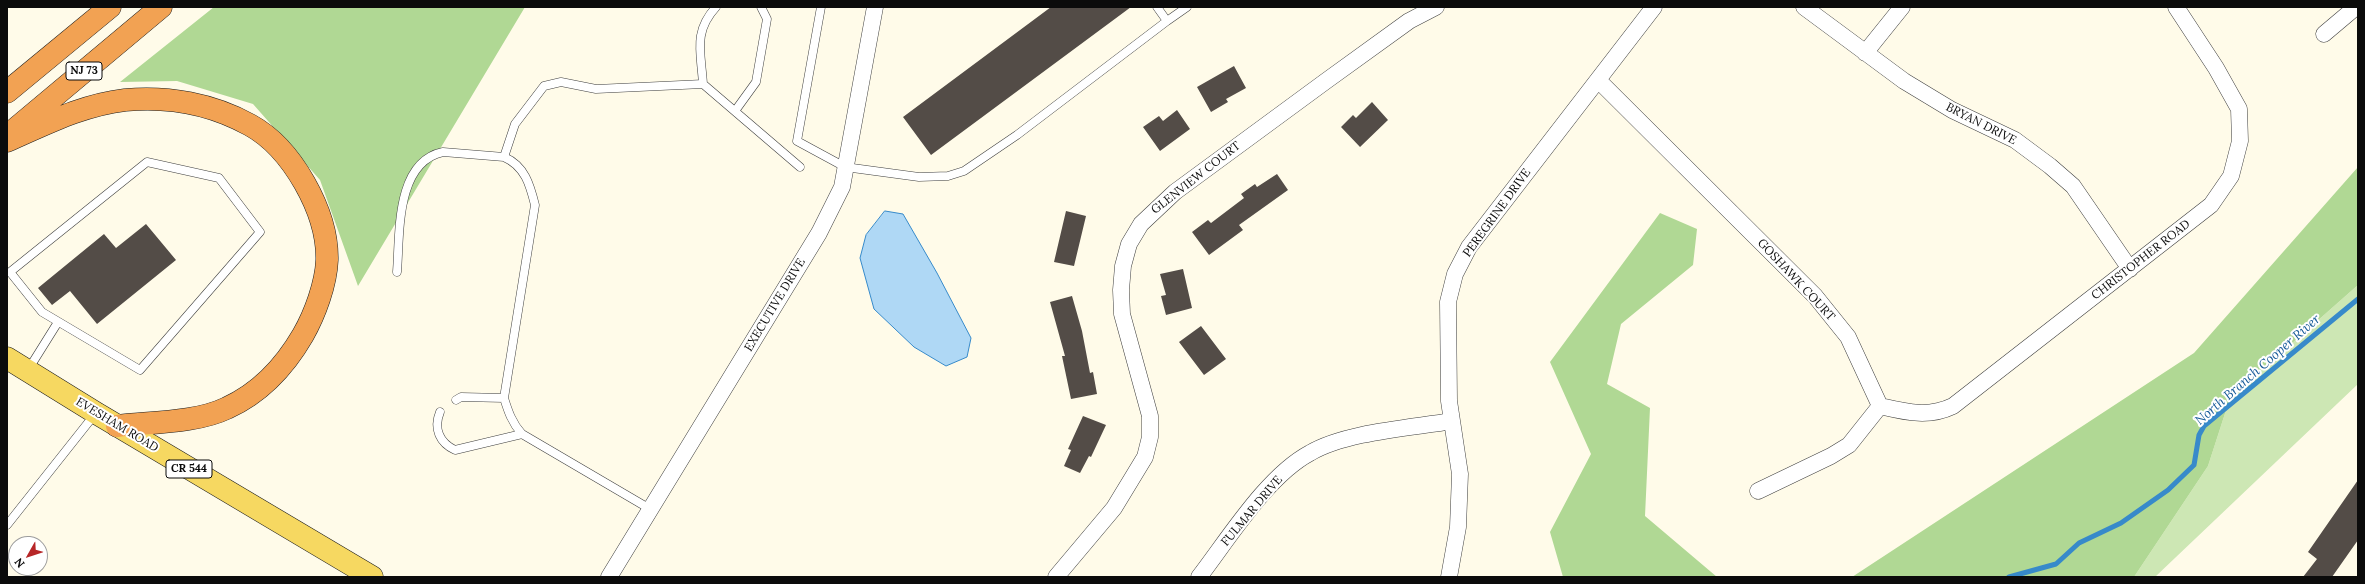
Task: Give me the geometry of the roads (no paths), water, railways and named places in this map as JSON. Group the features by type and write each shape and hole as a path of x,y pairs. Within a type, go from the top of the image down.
{"highway":[{"name":"NJ 73","path":"7,92 110,7"},
{"name":"NJ 73","path":"7,136 160,7"},
{"path":"7,141 60,116 93,105 125,100 158,99 191,103 219,110 251,125 275,145 296,169 312,197 322,227 326,260 320,293 306,329 293,352 273,376 250,395 226,409 203,416 117,426"}],"main road":[{"name":"EVESHAM ROAD","path":"7,358 96,414 372,577"}],"street":[{"name":"EXECUTIVE DRIVE","path":"609,577 819,232 842,187 874,7"},
{"name":"GLENVIEW COURT","path":"1056,577 1114,508 1145,457 1150,437 1150,416 1122,314 1121,290 1123,266 1129,244 1141,224 1175,192 1408,21 1436,7"},
{"name":"PEREGRINE DRIVE","path":"1449,577 1458,527 1460,474 1449,402 1448,302 1455,274 1469,247 1654,7"},
{"name":"BRYAN DRIVE","path":"1804,7 1904,81 1952,110 2015,140 2050,166 2072,186 2130,269"},
{"path":"1865,53 1902,7"},
{"name":"CHRISTOPHER ROAD","path":"1880,406 1912,414 1940,412 1953,406 2211,205 2231,176 2240,141 2239,109 2216,68 2176,7"},
{"path":"2324,34 2356,7"},
{"name":"GOSHAWK COURT","path":"1598,80 1815,296 1848,337 1880,406"},
{"path":"1758,491 1831,456 1849,445 1880,406"},
{"name":"FULMAR DRIVE","path":"1199,577 1264,492 1285,472 1310,452 1344,439 1452,422"}],"lane":[{"path":"703,84 700,32 705,19 716,7"},
{"path":"735,111 756,82 767,19 761,7"},
{"path":"821,7 797,141 845,166 919,177 948,176 964,171 1017,135 1187,7"},
{"path":"1157,7 1168,21"},
{"path":"504,157 515,124 544,86 561,82 596,89 703,84 800,167"},
{"path":"397,272 404,194 409,181 419,167 432,156 443,152 504,157 513,161 523,171 531,189 535,205 504,398 514,424 522,434 650,509"},
{"path":"147,162 219,178 260,232 140,370 58,322 42,312 10,272 147,162"},
{"path":"28,371 58,322"},
{"path":"456,400 461,397 504,398"},
{"path":"440,412 438,428 440,439 446,446 455,450 522,434"},
{"path":"7,525 96,414"}],"water":[{"path":"885,211 903,214 937,273 971,338 967,357 946,366 914,347 874,309 860,258 866,235"}],"waterway":[{"name":"North Branch Cooper River","path":"2009,577 2056,564 2079,543 2121,523 2168,490 2194,465 2199,435 2204,426 2358,299"}]}
